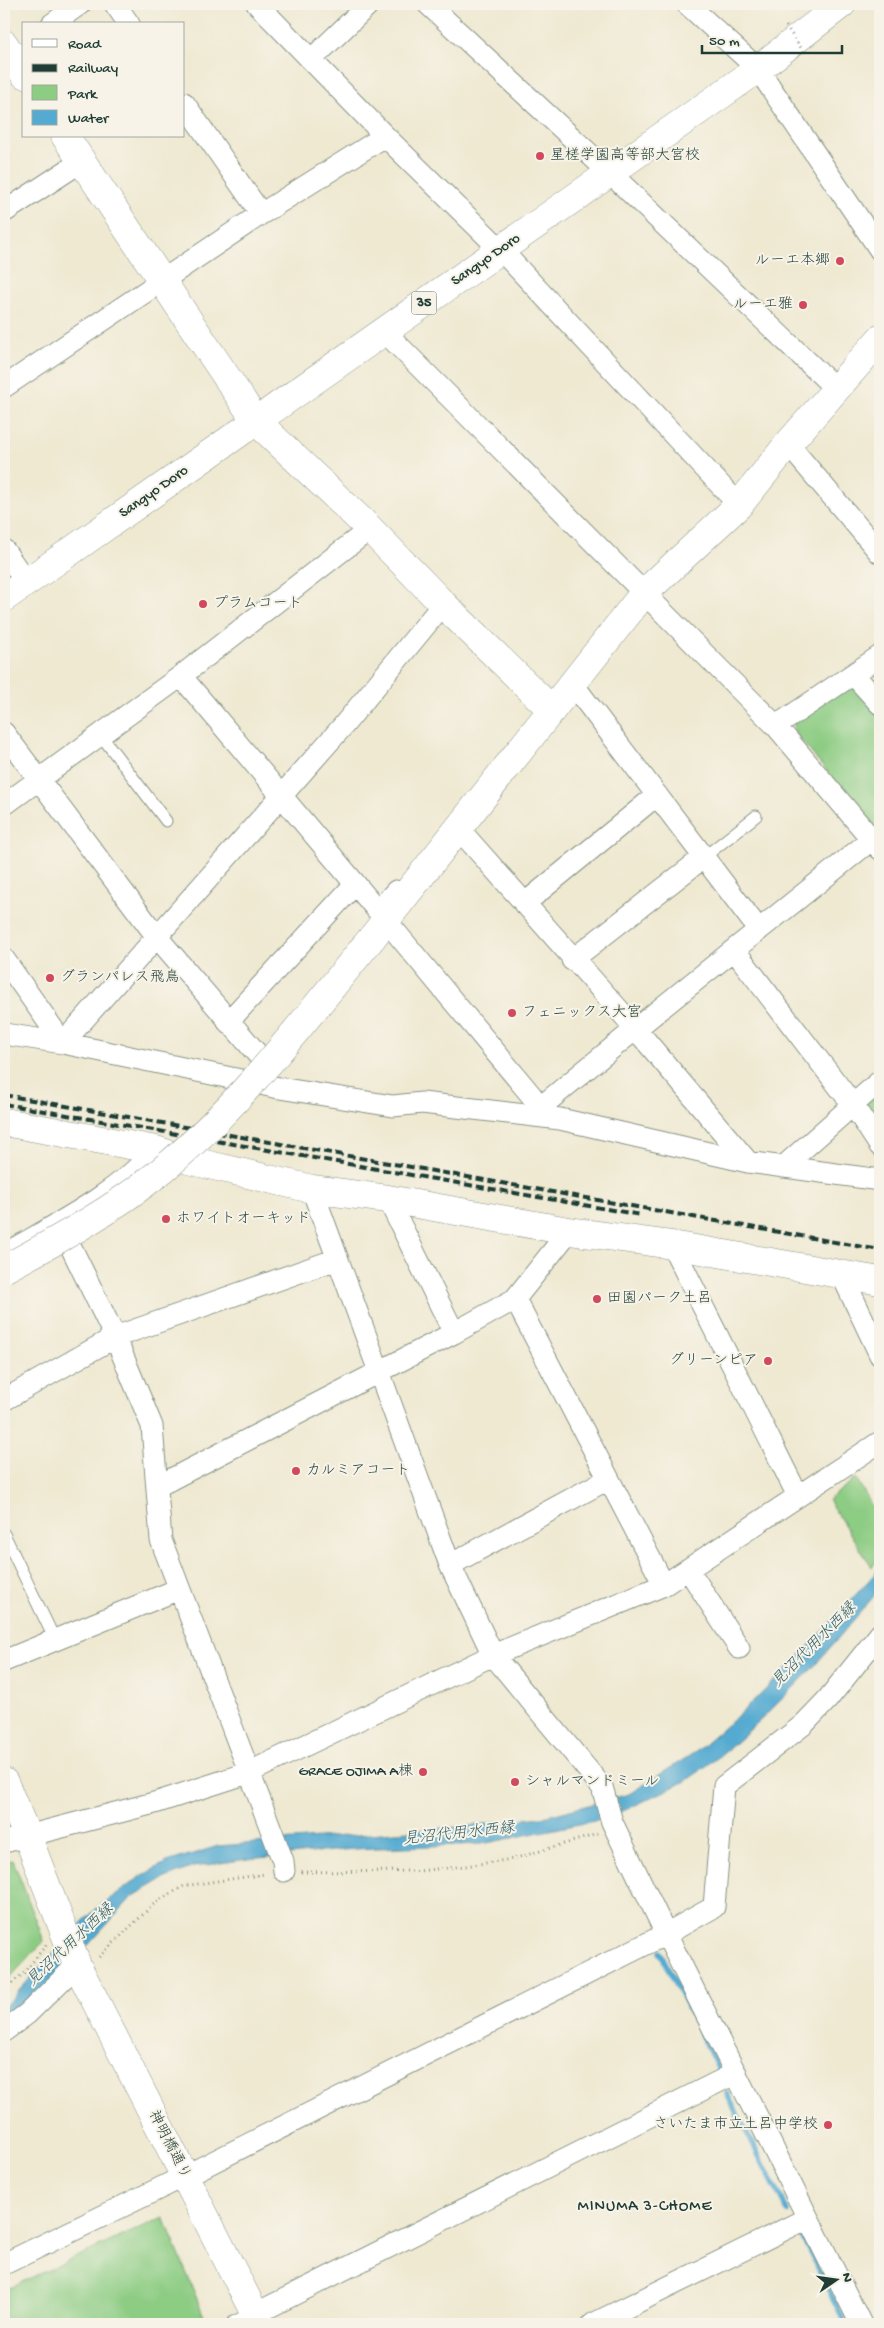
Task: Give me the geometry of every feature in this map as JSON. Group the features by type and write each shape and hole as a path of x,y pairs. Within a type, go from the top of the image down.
{"street":[{"path":"55,22 80,4"},
{"path":"115,4 128,22"},
{"path":"257,4 385,136 501,250 739,505"},
{"path":"311,60 369,4"},
{"path":"428,4 610,173 836,389"},
{"path":"687,4 758,68 880,250"},
{"name":"Sangyo Doro","path":"4,598 610,173 758,68 842,4"},
{"path":"185,104 261,214"},
{"path":"4,387 163,282 261,214 385,136"},
{"path":"67,138 256,421 370,529 443,604 552,710"},
{"path":"4,212 82,161"},
{"path":"384,331 776,726 876,844 759,930 635,1028 538,1112"},
{"path":"266,1085 383,934 429,864 644,593 739,505 788,444 880,339"},
{"path":"788,444 880,553"},
{"path":"4,805 181,676 370,529"},
{"path":"4,550 26,582"},
{"path":"63,1043 343,726 443,604"},
{"path":"776,726 880,656"},
{"path":"853,674 880,704"},
{"path":"181,676 378,911 410,876 429,864"},
{"path":"572,683 759,930"},
{"path":"4,733 157,936 228,1022 259,1056"},
{"path":"524,904 657,795"},
{"path":"458,828 572,960 635,1028 748,1162"},
{"path":"572,960 704,857"},
{"path":"228,1022 355,884"},
{"path":"383,934 538,1112"},
{"path":"4,1269 116,1204 161,1171 212,1124 383,934"},
{"path":"735,950 853,1105 880,1146"},
{"path":"4,959 63,1043"},
{"path":"4,1034 63,1043 266,1085 393,1106 422,1103 538,1112 748,1162 880,1180"},
{"path":"783,1167 880,1081"},
{"path":"4,1122 156,1150 188,1160 312,1188 388,1198 569,1231 672,1245 841,1272 880,1281"},
{"path":"4,1255 115,1189 137,1171 156,1150"},
{"path":"4,1280 139,1203 188,1160"},
{"path":"312,1188 450,1566 493,1655 602,1787 614,1826 666,1934 861,2324"},
{"path":"388,1198 454,1333"},
{"path":"158,1486 454,1333 515,1299 569,1231"},
{"path":"69,1243 115,1337 152,1426 161,1540 284,1866"},
{"path":"672,1245 798,1496"},
{"path":"4,1400 115,1337 337,1259"},
{"path":"841,1272 880,1354"},
{"path":"515,1299 664,1586"},
{"path":"15,1838 158,1802 248,1773 493,1655 664,1586 880,1442"},
{"path":"450,1566 608,1479"},
{"path":"688,1569 739,1648"},
{"path":"4,1661 179,1589"},
{"path":"4,2264 185,2176 666,1934 714,1907 724,1786 803,1725 827,1700 880,1634"},
{"name":"神明橋通り","path":"4,1782 15,1838 62,1925 80,1970 185,2176 250,2321"},
{"path":"4,2032 80,1970"},
{"path":"250,2321 736,2073"},
{"path":"593,2324 808,2218"}],"lane":[{"path":"100,734 166,821"},
{"path":"704,857 756,816"},
{"path":"4,1534 55,1640"}],"path":[{"path":"786,26 805,54"},
{"path":"80,1970 156,1902 184,1886 284,1866 348,1873 408,1872 465,1866 513,1859 614,1826"},
{"path":"4,1990 35,1959"}],"green space":[{"path":"851,683 880,713 880,835 794,732 794,723"},
{"path":"880,1081 880,1146 853,1105"},
{"path":"856,1478 880,1520 880,1557 872,1567 828,1500"},
{"path":"13,1860 44,1941 4,1984 4,1862"},
{"path":"164,2217 207,2324 4,2324 4,2290"}],"water":[{"name":"見沼代用水西縁","path":"880,1568 880,1589 811,1670 765,1716 724,1753 686,1781 621,1812 594,1821 482,1844 353,1849 248,1859 193,1867 163,1879 132,1897 62,1974 4,2024 4,2007 80,1924 101,1905 143,1875 167,1862 218,1846 470,1826 548,1816 629,1794 697,1751 752,1703 808,1647"}],"waterway":[{"path":"660,1952 718,2068"},
{"path":"727,2094 788,2212"},
{"path":"803,2239 846,2324"}],"railway":[{"path":"4,1095 880,1250"},
{"path":"4,1104 641,1215"}],"place":[{"name":"星槎学園高等部大宮校","path":"540,156"},
{"name":"ルーエ本郷","path":"840,261"},
{"name":"ルーエ雅","path":"803,305"},
{"name":"プラムコート","path":"203,604"},
{"name":"グランパレス飛鳥","path":"50,978"},
{"name":"フェニックス大宮","path":"512,1013"},
{"name":"ホワイトオーキッド","path":"166,1219"},
{"name":"田園パーク土呂","path":"597,1299"},
{"name":"グリーンピア","path":"768,1361"},
{"name":"カルミアコート","path":"296,1471"},
{"name":"GRACE OJIMA A棟","path":"423,1772"},
{"name":"シャルマンドミール","path":"515,1782"},
{"name":"さいたま市立土呂中学校","path":"828,2125"}],"district":[{"name":"MINUMA 3-CHOME","path":"645,2207"}]}
